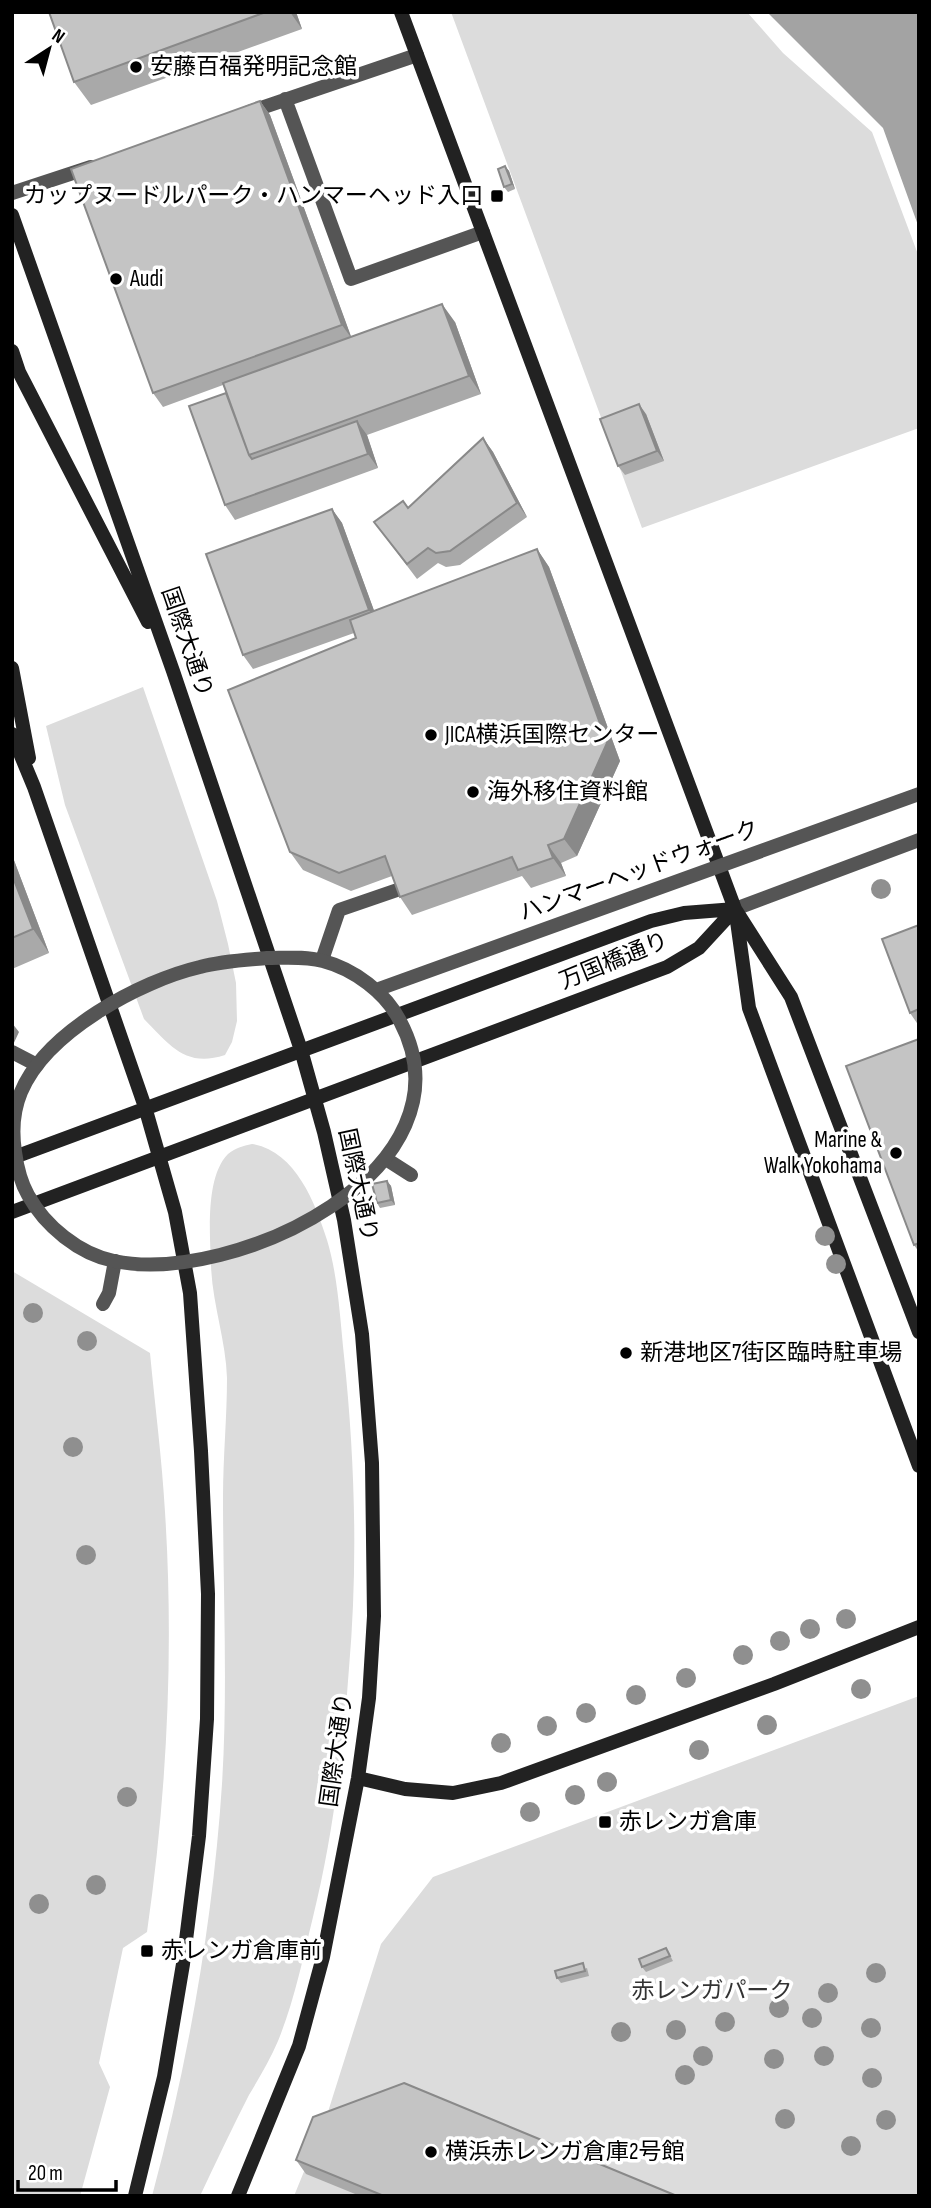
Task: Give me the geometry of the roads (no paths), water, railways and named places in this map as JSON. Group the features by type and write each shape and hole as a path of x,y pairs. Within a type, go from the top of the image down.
{"street":[{"path":"401,12 735,909 791,997 919,1332"},
{"path":"234,117 417,55"},
{"path":"285,99 351,279 483,232"},
{"path":"12,193 107,161"},
{"name":"国際大通り","path":"12,215 173,671 301,1050 344,1220 360,1321 372,1463 374,1616 369,1699 358,1778 323,1957 299,2046 238,2196"},
{"path":"12,351 19,372 173,671"},
{"path":"12,668 34,787"},
{"path":"12,734 34,787 145,1107 175,1212 190,1293 208,1594 207,1719 198,1836 183,1965 163,2077 135,2196"},
{"name":"ハンマーヘッドウォーク","path":"376,990 919,794"},
{"path":"735,909 919,840"},
{"path":"322,960 339,910 403,888"},
{"path":"735,909 748,1008 919,1466"},
{"name":"万国橋通り","path":"12,1158 651,921 684,913 735,909"},
{"name":"万国橋通り","path":"12,1212 667,967 699,948 735,909"},
{"path":"267,958 322,960 347,970 376,990 393,1007 408,1034 414,1062 414,1095 409,1120 379,1176 288,1231 238,1250 172,1262 115,1261 75,1244 35,1208 22,1184 13,1140 14,1114 21,1092 37,1065 61,1040 88,1018 114,1002 167,977 200,967 267,958"},
{"path":"12,1052 37,1065"},
{"path":"386,1159 411,1175"},
{"path":"103,1304 109,1293 115,1261"},
{"path":"358,1778 405,1789 453,1793 501,1783 774,1684 919,1627"}],"place":[{"name":"安藤百福発明記念館","path":"136,67"},
{"name":"カップヌードルパーク・ハンマーヘッド入口","path":"497,196"},
{"name":"Audi","path":"116,279"},
{"name":"JICA横浜国際センター","path":"431,735"},
{"name":"海外移住資料館","path":"473,792"},
{"name":"Marine & Walk Yokohama","path":"896,1153"},
{"name":"新港地区7街区臨時駐車場","path":"626,1353"},
{"name":"赤レンガ倉庫","path":"605,1822"},
{"name":"赤レンガ倉庫前","path":"147,1951"},
{"name":"横浜赤レンガ倉庫2号館","path":"431,2152"}],"park label":[{"name":"赤レンガパーク","path":"712,1991"}]}
